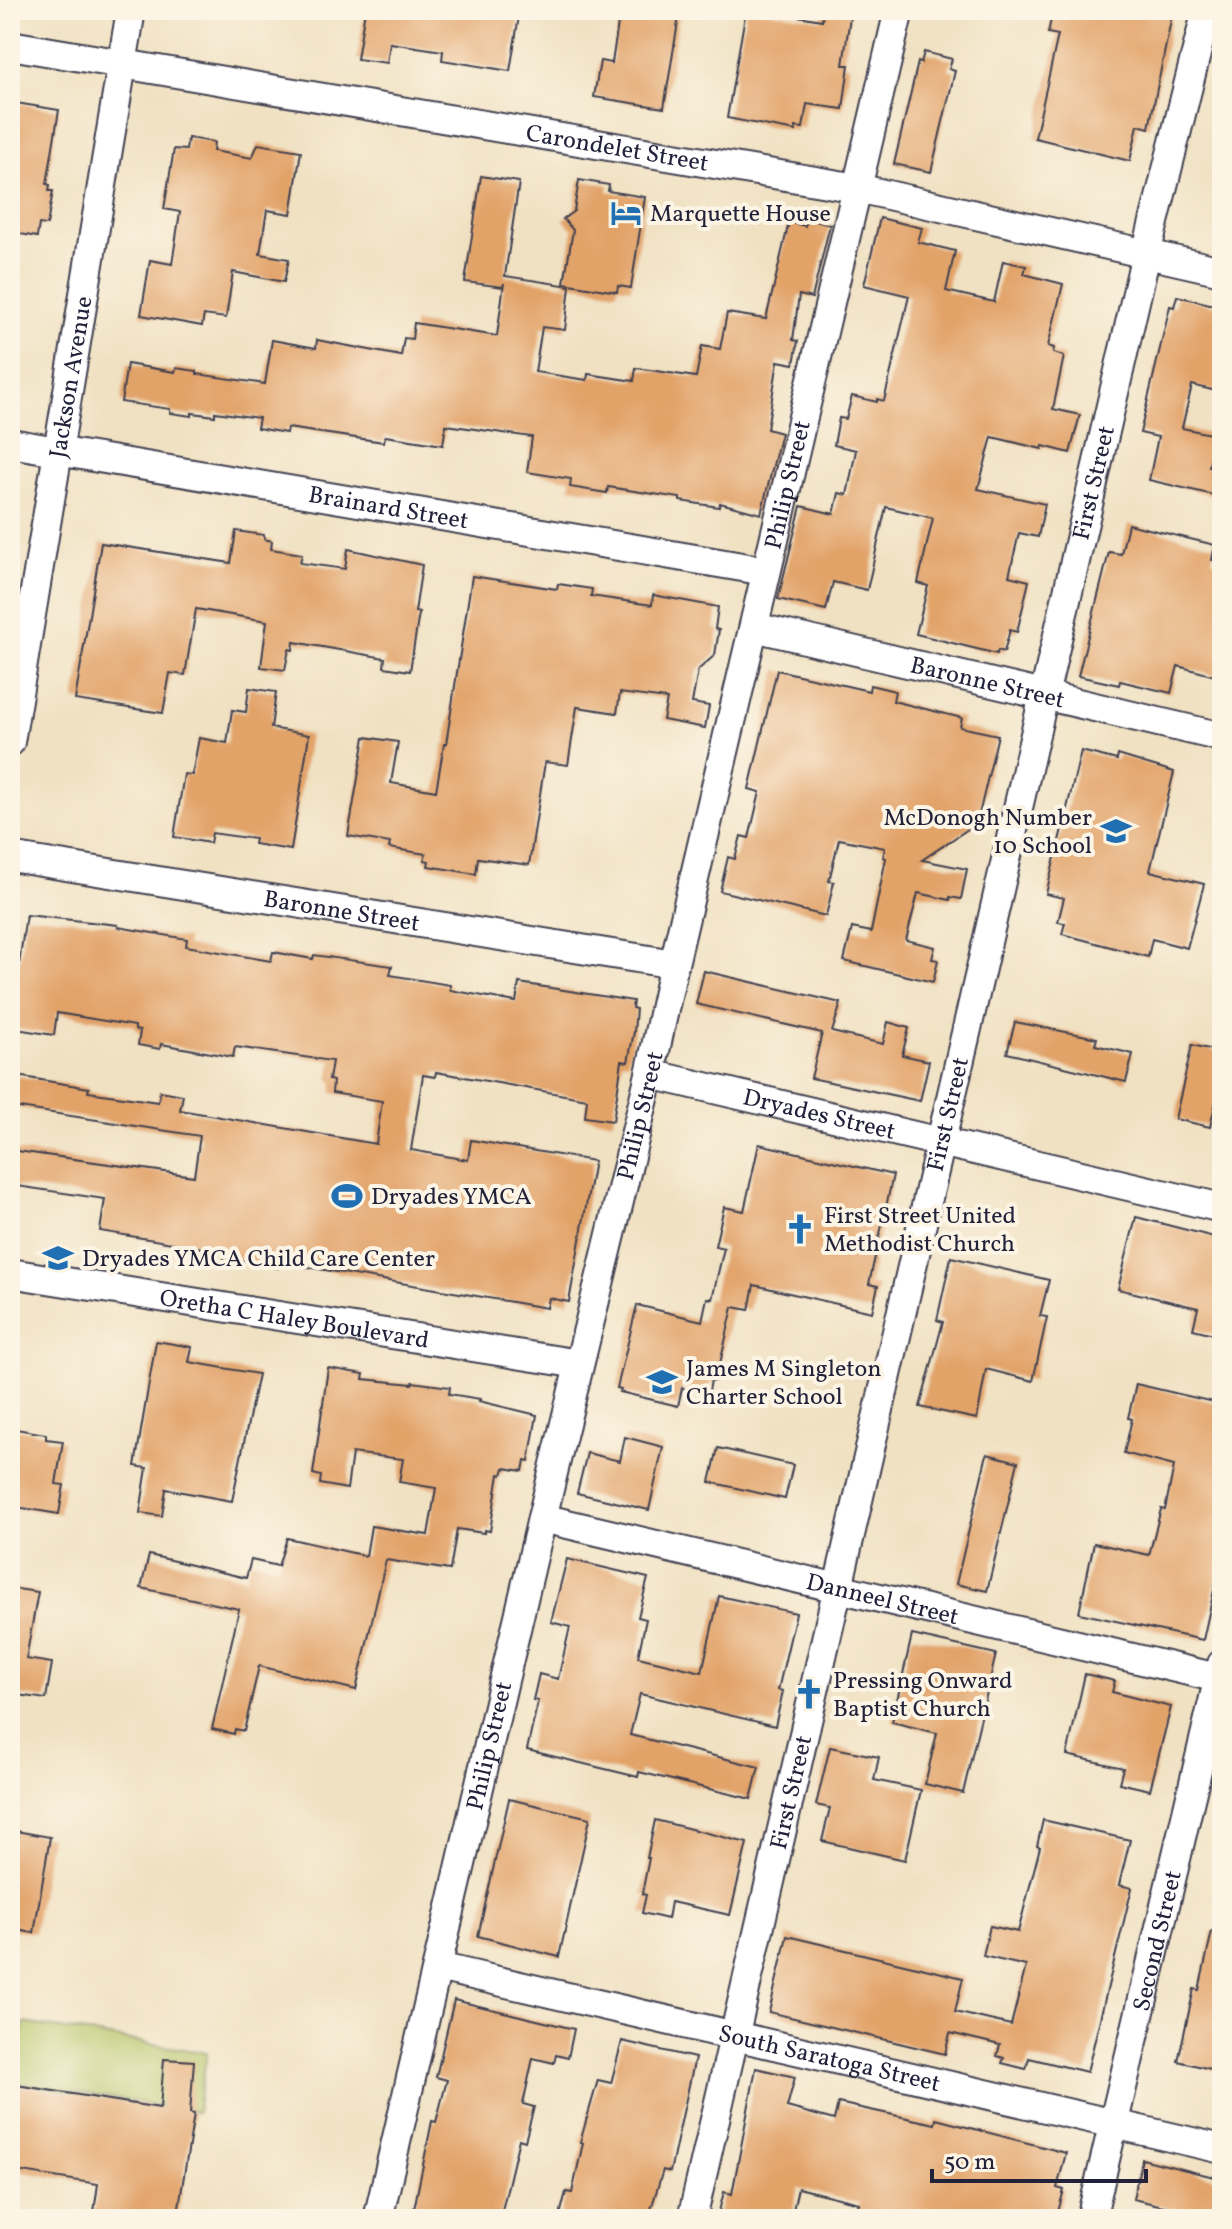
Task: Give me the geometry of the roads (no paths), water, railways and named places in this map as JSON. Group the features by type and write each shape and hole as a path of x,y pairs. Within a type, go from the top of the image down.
{"street":[{"name":"Jackson Avenue","path":"10,742 131,10"},
{"name":"Philip Street","path":"378,2219 899,10"},
{"name":"First Street","path":"692,2219 1146,254 1207,10"},
{"name":"Carondelet Street","path":"10,45 857,188 1222,271"},
{"name":"Brainard Street","path":"10,443 766,571"},
{"name":"Baronne Street","path":"754,627 1222,737"},
{"name":"Baronne Street","path":"10,857 674,964"},
{"name":"Dryades Street","path":"650,1074 1222,1208"},
{"name":"Oretha C Haley Boulevard","path":"10,1273 579,1364"},
{"name":"Danneel Street","path":"542,1518 1221,1674"},
{"name":"Second Street","path":"1091,2219 1221,1674"},
{"name":"South Saratoga Street","path":"438,1967 1222,2149"}],"place":[{"name":"Marquette House","path":"626,213"},
{"name":"McDonogh Number 10 School","path":"1116,831"},
{"name":"Dryades YMCA","path":"347,1196"},
{"name":"First Street United Methodist Church","path":"800,1229"},
{"name":"Dryades YMCA Child Care Center","path":"58,1258"},
{"name":"James M Singleton Charter School","path":"662,1382"},
{"name":"Pressing Onward Baptist Church","path":"809,1694"}]}
